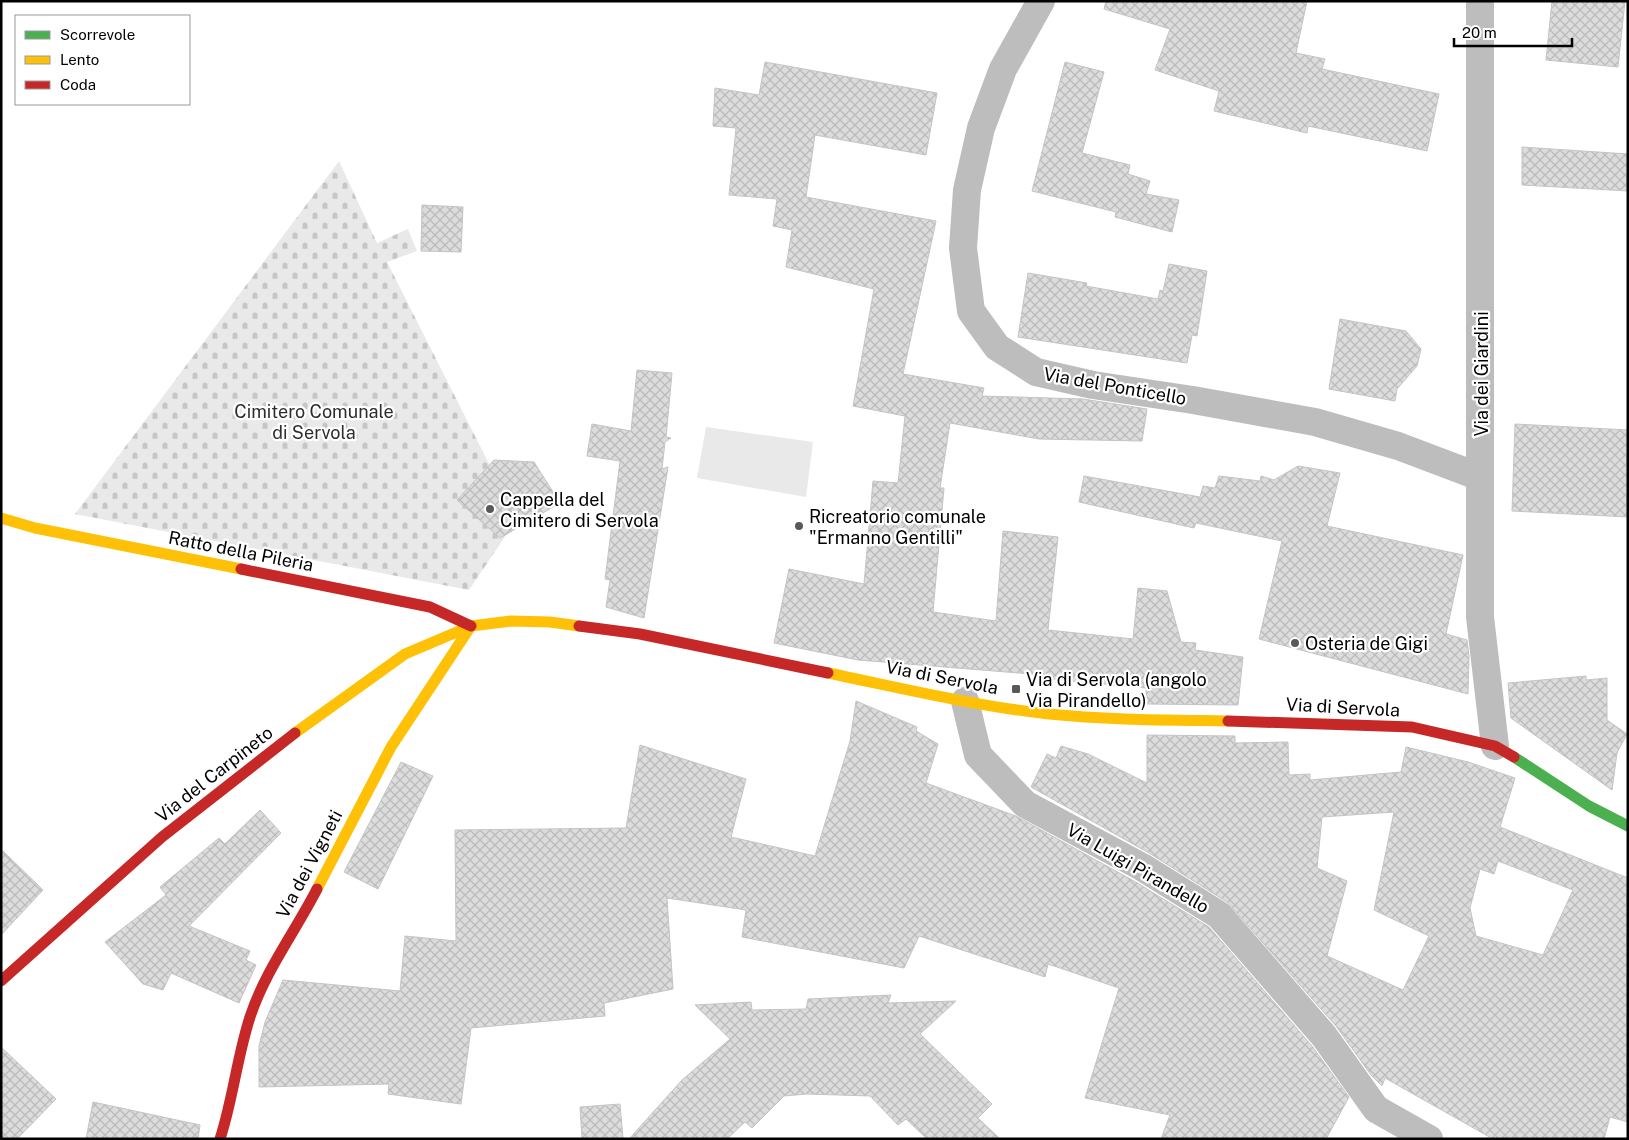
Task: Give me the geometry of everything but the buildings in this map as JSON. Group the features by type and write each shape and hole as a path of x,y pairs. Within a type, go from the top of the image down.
{"main road":[{"name":"Ratto della Pileria","path":"1,518 35,528 430,607 471,626"},
{"name":"Via di Servola","path":"471,626 511,621 550,622 640,634 965,701 1049,714 1160,720 1287,721 1412,728 1495,746 1537,770 1589,806 1628,826"},
{"name":"Via del Carpineto","path":"1,981 162,837 325,709 405,654 471,626"},
{"name":"Via dei Vigneti","path":"220,1139 227,1118 250,1017 275,961 313,897 391,747 471,626"}],"street":[{"name":"Via del Ponticello","path":"1041,1 1004,69 981,128 967,190 963,248 971,311 998,347 1036,372 1093,385 1193,400 1315,422 1398,446 1480,477"},
{"name":"Via dei Giardini","path":"1480,1 1482,405 1480,617 1495,746"},
{"name":"Via Luigi Pirandello","path":"965,701 978,755 1025,804 1142,867 1219,915 1324,1036 1376,1109 1429,1139"}],"green space":[{"name":"Cimitero Comunale di Servola","path":"339,161 377,243 408,229 417,251 387,262 517,519 469,590 75,514"},
{"path":"706,427 813,442 806,497 697,478"}],"traffic: fast":[{"path":"1514,757 1589,806 1628,826"}],"traffic: slow":[{"path":"1,518 35,528 241,569"},
{"path":"295,733 405,654 471,626 511,621 550,622 579,626"},
{"path":"317,889 391,747 471,626"},
{"path":"828,673 1021,711 1116,719 1228,721"}],"traffic: jam":[{"path":"241,569 430,607 471,626"},
{"path":"579,626 640,634 828,673"},
{"path":"1228,721 1412,727 1495,746 1514,757"},
{"path":"1,981 162,837 295,733"},
{"path":"220,1139 242,1047 256,1000 317,889"}],"place":[{"name":"Cappella del Cimitero di Servola","path":"490,509"},
{"name":"Ricreatorio comunale \"Ermanno Gentilli\"","path":"799,526"},
{"name":"Osteria de Gigi","path":"1295,643"},
{"name":"Via di Servola (angolo Via Pirandello)","path":"1016,689"}]}
